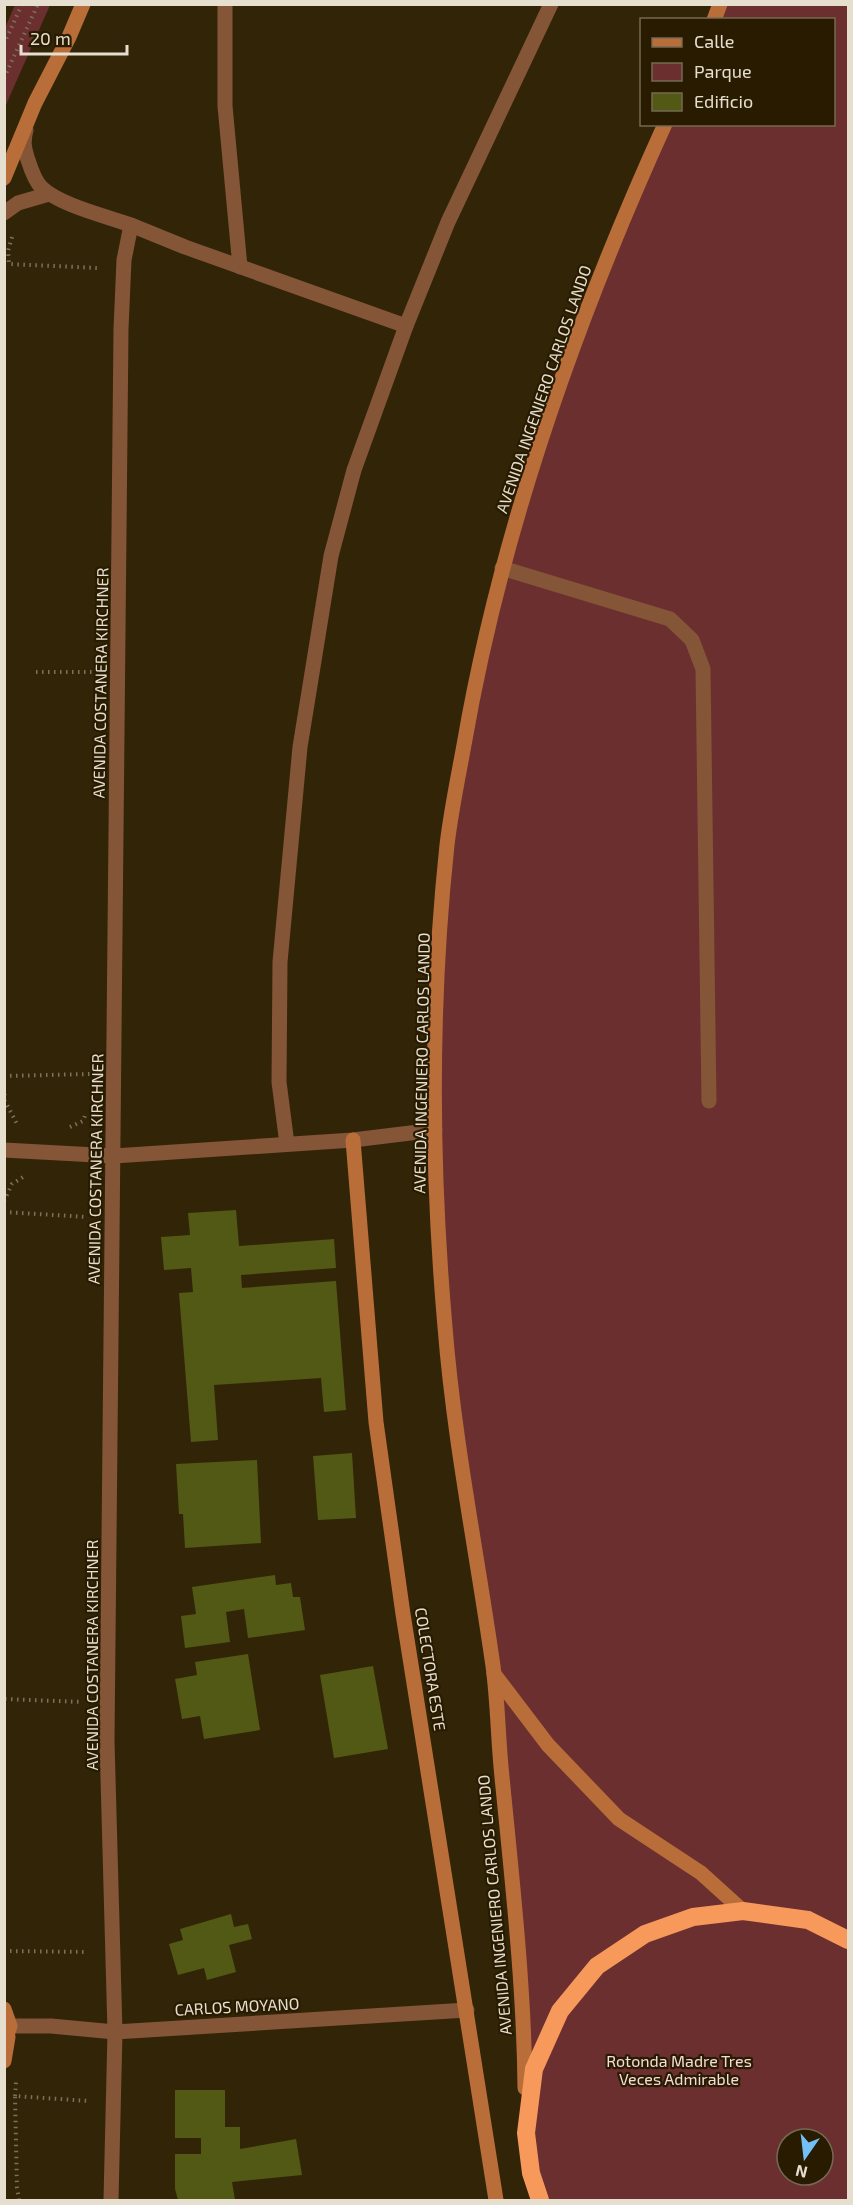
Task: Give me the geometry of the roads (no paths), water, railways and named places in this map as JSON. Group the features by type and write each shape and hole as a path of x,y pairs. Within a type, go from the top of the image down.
{"highway":[{"path":"540,2200 531,2173 526,2133 534,2069 560,2011 597,1966 645,1934 693,1917 743,1911 808,1920 849,1940"}],"street":[{"path":"4,178 35,103 83,4"},
{"path":"225,4 225,106 240,267"},
{"path":"287,1144 279,1082 280,962 300,747 332,556 354,470 406,326 448,222 551,4"},
{"path":"35,103 23,141 29,163 39,184 49,194 85,210 131,225 185,247 406,326"},
{"name":"AVENIDA INGENIERO CARLOS LANDO","path":"526,2133 521,1958 501,1767 494,1674 463,1476 445,1330 435,1163 436,965 447,840 476,675 502,568 540,442 587,312 623,217 664,126"},
{"path":"4,213 18,203 49,194"},
{"name":"AVENIDA COSTANERA KIRCHNER","path":"111,2200 115,2032 107,1741 122,328 124,260 131,225"},
{"path":"502,568 670,619 692,640 703,669 709,1101"},
{"path":"4,1150 114,1156 353,1140 435,1130"},
{"name":"COLECTORA ESTE","path":"353,1140 376,1422 403,1614 496,2200"},
{"name":"AVENIDA INGENIERO CARLOS LANDO","path":"494,1674 548,1745 619,1819 700,1873 743,1911"},
{"path":"4,2009 8,2036 4,2061"},
{"name":"CARLOS MOYANO","path":"8,2036 51,2026 115,2032 467,2010"}],"park label":[{"name":"Rotonda Madre Tres Veces Admirable","path":"679,2069"}]}
